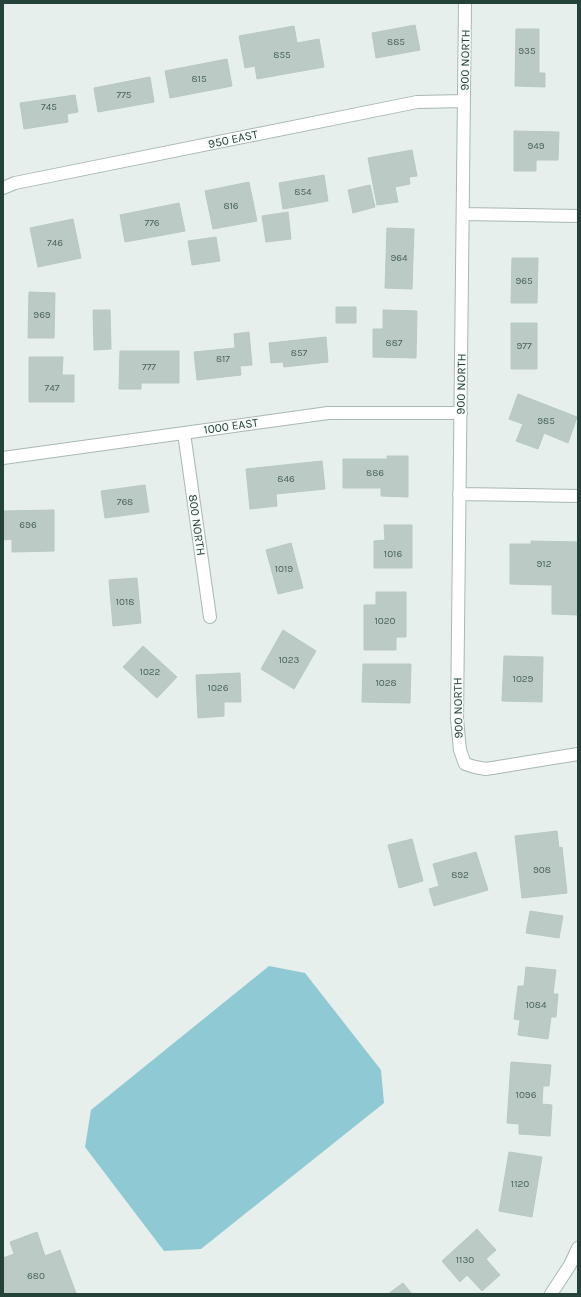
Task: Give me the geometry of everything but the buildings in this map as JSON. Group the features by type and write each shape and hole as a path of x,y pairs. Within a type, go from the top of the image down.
{"street":[{"name":"900 NORTH","path":"465,3 457,719 460,750 465,764 475,767 497,768 578,754"},
{"name":"950 EAST","path":"3,188 15,183 417,102 464,100"},
{"path":"463,214 578,216"},
{"name":"1000 EAST","path":"3,458 328,413 460,413"},
{"name":"800 NORTH","path":"184,433 210,617"},
{"path":"460,494 578,496"},
{"path":"551,1294 570,1265 578,1248"}],"water":[{"path":"269,966 305,973 381,1070 384,1103 201,1249 164,1251 85,1147 91,1110"}]}
